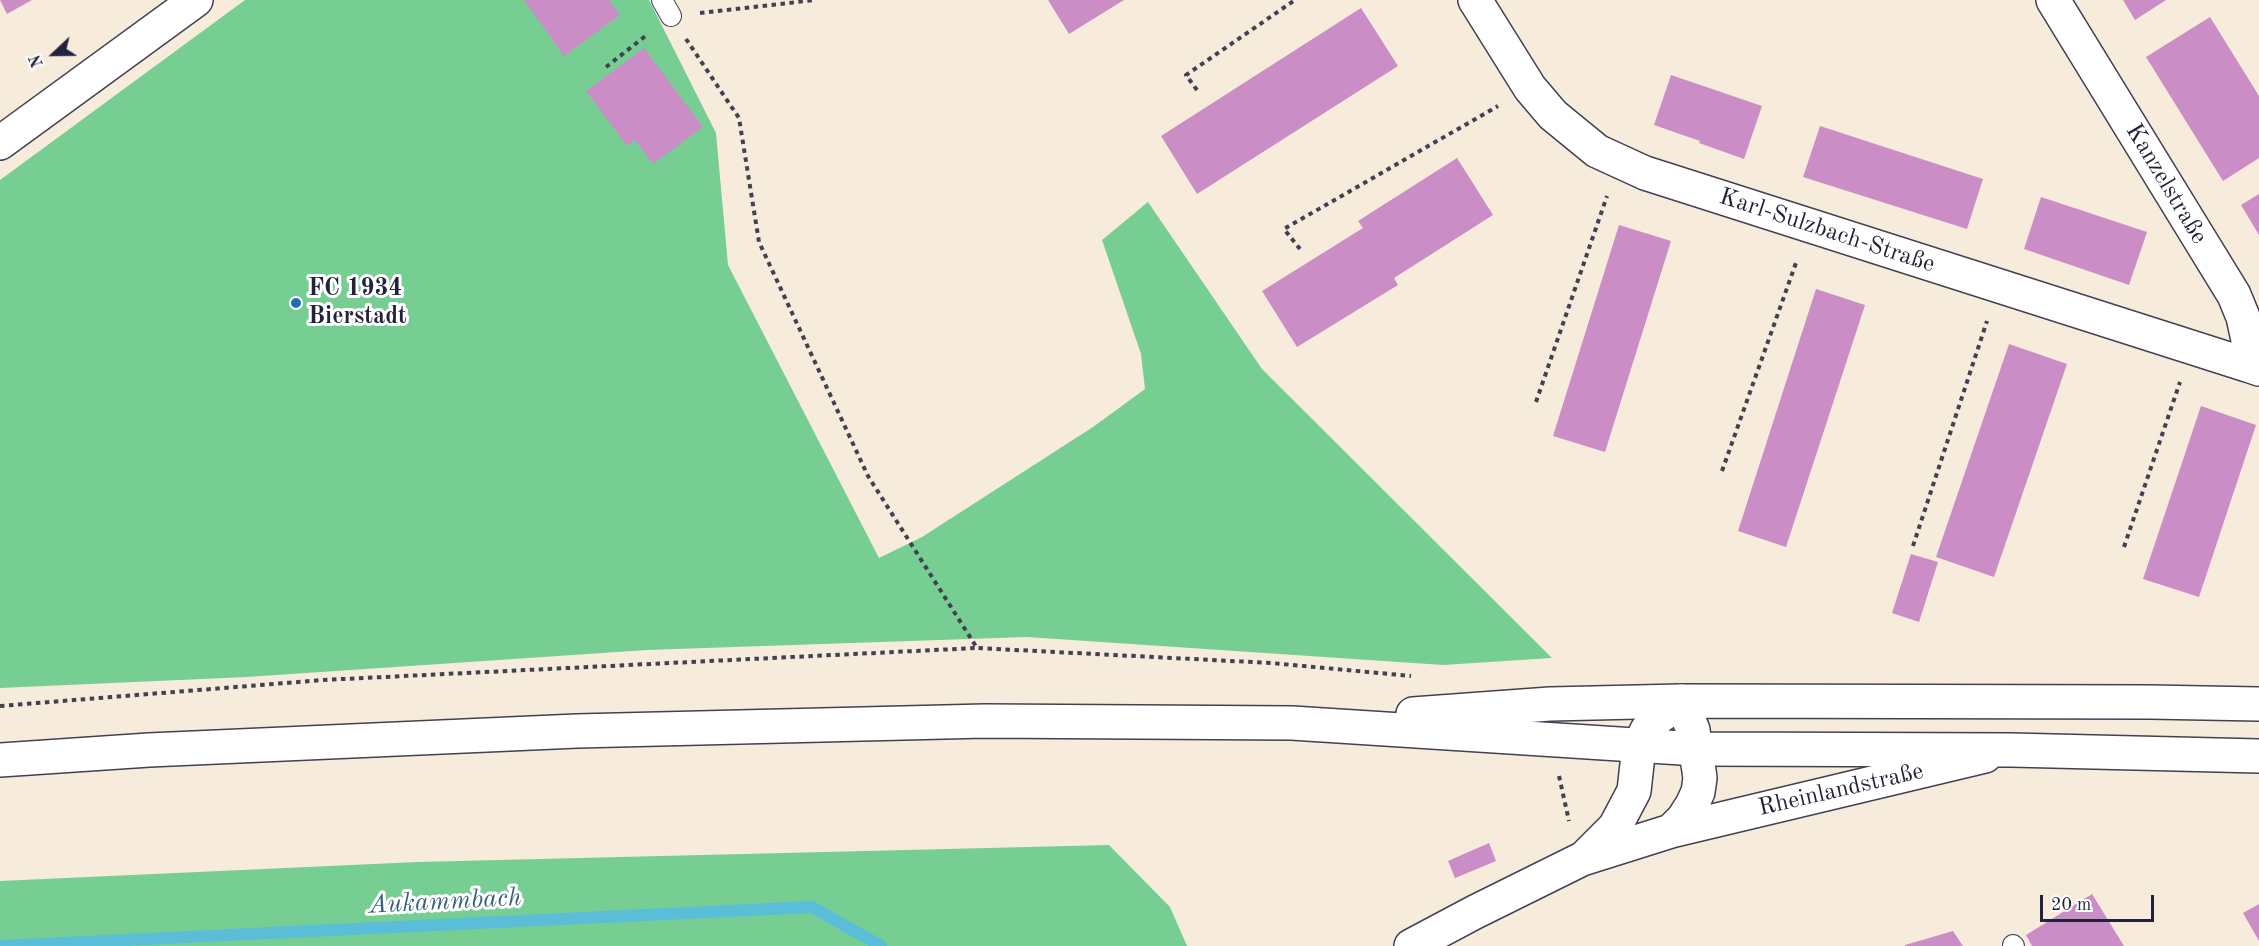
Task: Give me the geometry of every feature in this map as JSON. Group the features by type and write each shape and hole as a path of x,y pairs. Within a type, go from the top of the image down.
{"main road":[{"path":"0,143 196,0"},
{"name":"Karl-Sulzbach-Straße","path":"1475,0 1530,88 1553,115 1598,151 1619,161 1645,173 2253,367"},
{"name":"Kanzelstraße","path":"2053,0 2234,295 2243,317 2253,367"},
{"path":"1292,723 1550,704 1681,701 2259,704"},
{"path":"1671,831 1683,819 1698,792 1700,778 1693,730 1681,701"},
{"name":"Rheinlandstraße","path":"1582,859 1615,827 1634,791 1639,746 1647,730 1655,720 1681,701"},
{"path":"2,760 149,750 577,731 985,721 1292,723 1697,749 2011,750 2259,756"},
{"name":"Rheinlandstraße","path":"1412,946 1582,859 1671,831 2011,750"}],"path":[{"path":"606,67 667,8 815,0"},
{"path":"1197,90 1186,75 1295,0"},
{"path":"667,8 739,118 759,242 868,476 977,648"},
{"path":"1299,249 1284,229 1530,88"},
{"path":"1536,402 1619,161"},
{"path":"1722,471 1809,226"},
{"path":"1912,546 1999,286"},
{"path":"2124,547 2192,347"},
{"path":"0,706 323,680 977,648 1271,663 1423,676"},
{"path":"1551,740 1571,832 1582,859"}],"green space":[{"path":"245,0 649,0 716,133 728,265 879,558 922,537 1093,427 1145,389 1141,354 1102,240 1148,202 1262,369 1552,658 1443,665 1027,637 647,650 247,677 0,688 0,180"},
{"path":"1109,845 1170,907 1187,946 0,946 0,881 417,862"}],"building":[{"path":"0,0 32,0 7,14"},
{"path":"524,0 609,0 620,15 564,56"},
{"path":"1048,0 1124,0 1069,34"},
{"path":"2123,0 2166,0 2135,20"},
{"path":"1361,8 1398,66 1197,194 1161,136"},
{"path":"2210,17 2259,96 2259,158 2223,181 2146,57"},
{"path":"644,48 703,127 653,164 635,140 627,146 586,91"},
{"path":"1671,75 1762,106 1744,159 1654,125"},
{"path":"1820,126 1983,179 1967,229 1803,177"},
{"path":"1457,158 1493,215 1394,278 1398,285 1297,347 1262,291 1363,228 1358,221"},
{"path":"2259,194 2259,235 2241,205"},
{"path":"2041,197 2147,232 2129,285 2024,249"},
{"path":"1619,225 1671,241 1605,452 1553,436"},
{"path":"1816,289 1865,305 1786,547 1738,531"},
{"path":"2009,344 2067,364 1994,577 1936,557"},
{"path":"2201,406 2256,425 2199,597 2143,579"},
{"path":"1911,554 1938,562 1919,622 1892,613"},
{"path":"1489,843 1496,861 1455,878 1448,861"},
{"path":"2092,894 2124,946 2032,946 2026,935"},
{"path":"2259,904 2259,941 2243,913"},
{"path":"1953,931 1963,946 1905,946 1905,945"}],"waterway":[{"name":"Aukammbach","path":"0,946 812,907 881,946"}],"place":[{"name":"FC 1934 Bierstadt","path":"296,303"}]}
